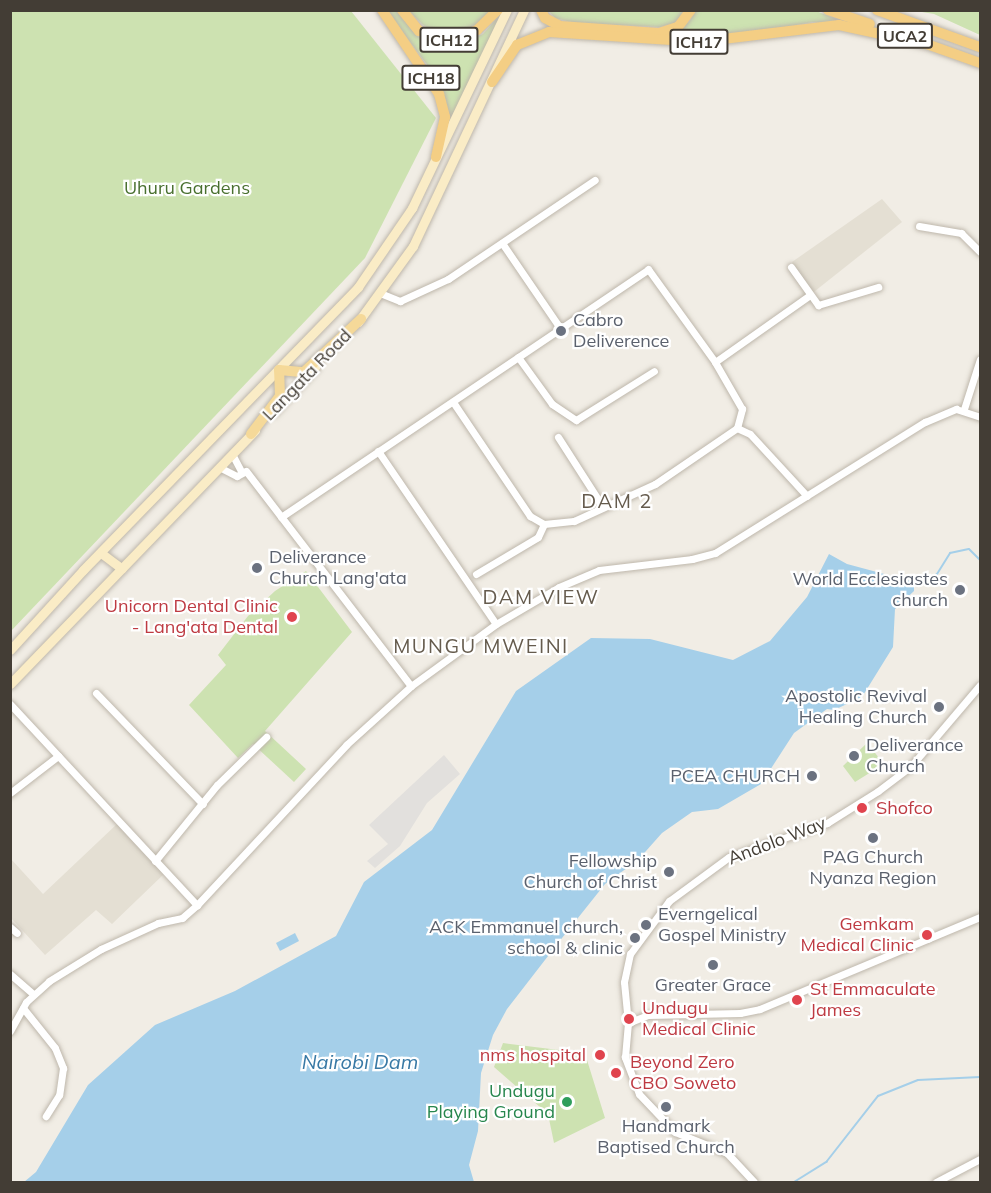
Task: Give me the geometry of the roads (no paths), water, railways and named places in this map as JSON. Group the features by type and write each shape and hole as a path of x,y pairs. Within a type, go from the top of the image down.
{"highway":[{"name":"ICH12","path":"402,10 409,20 427,35 458,39 477,30 498,10"},
{"path":"541,10 545,18 560,26 659,33 678,27 691,10"},
{"name":"UCA2","path":"828,10 981,63"},
{"name":"UCA2","path":"877,10 981,47"},
{"path":"904,10 927,28"},
{"path":"382,11 409,20"},
{"name":"ICH18","path":"382,11 439,94 444,131 436,157"},
{"name":"ICH17","path":"492,82 517,45 549,33 698,42 839,25 927,44"}],"main road":[{"name":"Langata Road","path":"10,650 358,287 387,249 436,157 507,10"},
{"name":"Langata Road","path":"10,684 361,319 413,246 524,10"},
{"path":"251,434 280,396 279,370 304,372 361,319"},
{"path":"101,553 122,569"}],"street":[{"path":"380,293 394,301 405,300 448,279 595,180"},
{"path":"919,226 961,233 981,252"},
{"path":"502,243 560,328"},
{"path":"791,267 810,295 822,305 878,287"},
{"path":"281,517 648,269 715,362 742,409 737,428 655,484 574,521 544,524 530,516 453,402"},
{"path":"715,362 810,295"},
{"path":"518,357 552,404 576,420 654,371"},
{"path":"964,409 981,359"},
{"path":"10,1031 33,994 92,954 159,923 182,918 197,905 346,745 411,686 496,624 559,587 599,570 692,559 715,552 925,422 948,411 964,409 981,417"},
{"path":"737,428 750,434 807,496"},
{"path":"558,437 603,507"},
{"path":"378,451 496,624"},
{"path":"232,454 239,474 246,471"},
{"path":"219,467 237,476 246,471"},
{"path":"246,471 411,686"},
{"path":"476,574 538,537 544,524"},
{"name":"Andolo Way","path":"754,1182 727,1154 675,1132 639,1094 625,1057 628,1023 624,982 630,954 669,901 729,857 827,823 878,791 911,766 981,685"},
{"path":"96,693 203,804"},
{"path":"10,704 197,905"},
{"path":"155,861 203,804 266,737"},
{"path":"10,793 58,756"},
{"path":"628,1023 648,1015 740,1013 760,1009 981,917"},
{"path":"10,927 17,933"},
{"path":"10,974 33,994"},
{"path":"23,1008 55,1048 63,1068 59,1095 46,1116"},
{"path":"936,1182 980,1161"}],"water":[{"name":"Nairobi Dam","path":"829,554 847,564 914,582 914,591 895,609 893,647 862,697 834,710 827,709 794,733 761,784 718,809 692,812 662,833 638,860 605,884 562,938 507,1009 493,1035 481,1073 478,1131 469,1165 474,1182 24,1182 36,1172 88,1085 155,1025 235,991 336,936 364,882 432,830 516,691 591,638 650,639 733,660 770,641 807,597"},
{"path":"295,933 299,941 280,951 276,943"}],"waterway":[{"path":"914,584 937,574 950,553 969,549 980,560"},
{"path":"794,1182 827,1161 878,1096 918,1080 980,1077"}],"place":[{"name":"Cabro Deliverence","path":"561,331"},
{"name":"Deliverance Church Lang'ata","path":"257,568"},
{"name":"World Ecclesiastes church","path":"960,590"},
{"name":"Unicorn Dental Clinic - Lang'ata Dental","path":"292,617"},
{"name":"Apostolic Revival Healing Church","path":"939,707"},
{"name":"Deliverance Church","path":"854,756"},
{"name":"PCEA CHURCH","path":"812,776"},
{"name":"Shofco","path":"862,808"},
{"name":"PAG Church Nyanza Region","path":"873,838"},
{"name":"Fellowship Church of Christ","path":"669,872"},
{"name":"Everngelical Gospel Ministry","path":"646,925"},
{"name":"Gemkam Medical Clinic","path":"927,935"},
{"name":"ACK Emmanuel church, school & clinic","path":"635,938"},
{"name":"Greater Grace","path":"713,965"},
{"name":"St Emmaculate James","path":"797,1000"},
{"name":"Undugu Medical Clinic","path":"629,1019"},
{"name":"nms hospital","path":"600,1055"},
{"name":"Beyond Zero CBO Soweto","path":"616,1073"},
{"name":"Undugu Playing Ground","path":"567,1102"},
{"name":"Handmark Baptised Church","path":"666,1107"}],"district":[{"name":"DAM 2","path":"617,500"},
{"name":"DAM VIEW","path":"541,596"},
{"name":"MUNGU MWEINI","path":"481,645"}],"park label":[{"name":"Uhuru Gardens","path":"187,188"}]}
